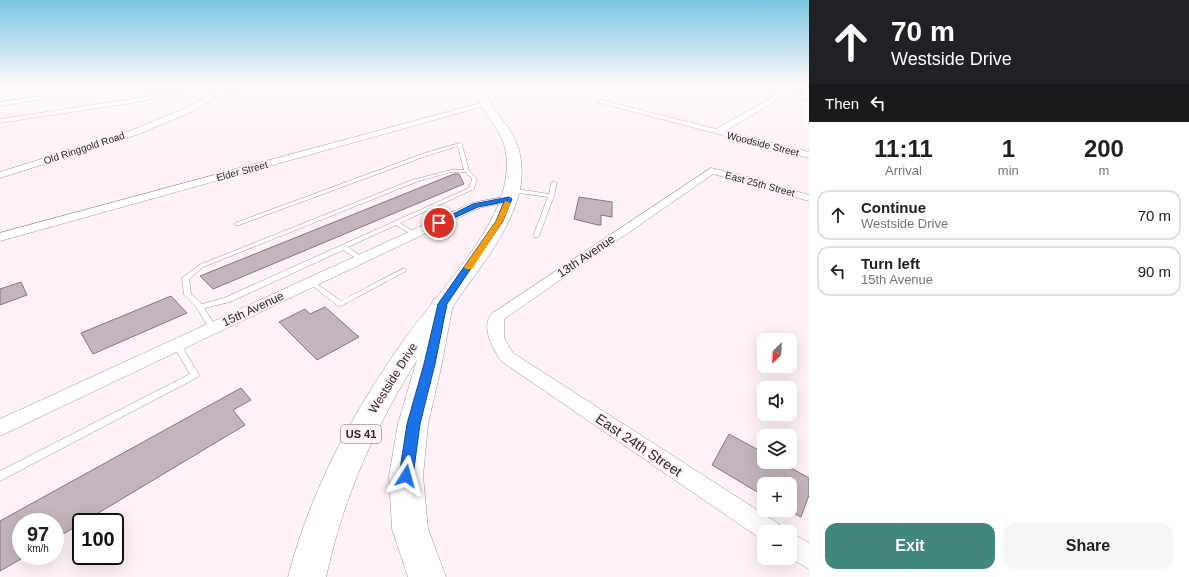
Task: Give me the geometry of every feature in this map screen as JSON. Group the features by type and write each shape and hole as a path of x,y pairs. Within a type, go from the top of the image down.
{"main road":[{"name":"Westside Drive","path":"307,577 332,490 371,414 398,367 499,221 510,195 514,177 514,164 509,139 490,112"},
{"path":"427,577 410,528 406,476 414,424 442,304"}],"street":[{"path":"0,121 59,112"},
{"name":"Old Ringgold Road","path":"0,175 133,133 183,112"},
{"name":"Elder Street","path":"0,238 459,112"},
{"name":"Woodside Street","path":"639,112 809,155"},
{"path":"717,132 752,112"},
{"name":"East 25th Street","path":"711,172 734,176 809,198"},
{"name":"13th Avenue","path":"507,357 496,338 496,317 711,172"},
{"name":"15th Avenue","path":"0,428 476,205 510,195"},
{"name":"East 24th Street","path":"507,357 760,525"},
{"path":"797,549 809,557"}],"lane":[{"path":"200,307 227,300 471,189 475,179 467,171 460,144 427,154 237,224"},
{"path":"213,328 200,307 188,295 185,278 201,266 414,181 451,171 467,171"},
{"path":"536,236 551,196 554,183"},
{"path":"510,195 551,196"},
{"path":"396,222 414,234"},
{"path":"343,247 361,259"},
{"path":"311,282 340,304 404,270"},
{"path":"0,476 195,375 177,345"}],"building":[{"path":"454,174 459,174 464,184 213,289 200,276"},
{"path":"579,197 612,202 612,217 601,215 601,225 574,219"},
{"path":"21,282 27,295 0,305 0,289"},
{"path":"171,296 187,313 93,354 81,333"},
{"path":"325,307 359,337 317,360 279,322 305,309 310,314"},
{"path":"241,388 251,400 233,410 245,425 98,513 72,513 72,529 64,534 64,513 14,513"},
{"path":"729,434 757,449 757,469 793,469 809,478 809,495 801,517 797,515 797,477 757,477 757,492 712,465"},
{"path":"12,514 12,564 0,571 0,521"}],"slow traffic":[{"path":"469,267 499,221 507,203"}],"route":[{"path":"406,476 414,424 442,304 480,252 499,221 509,199 476,205 439,223"}]}
